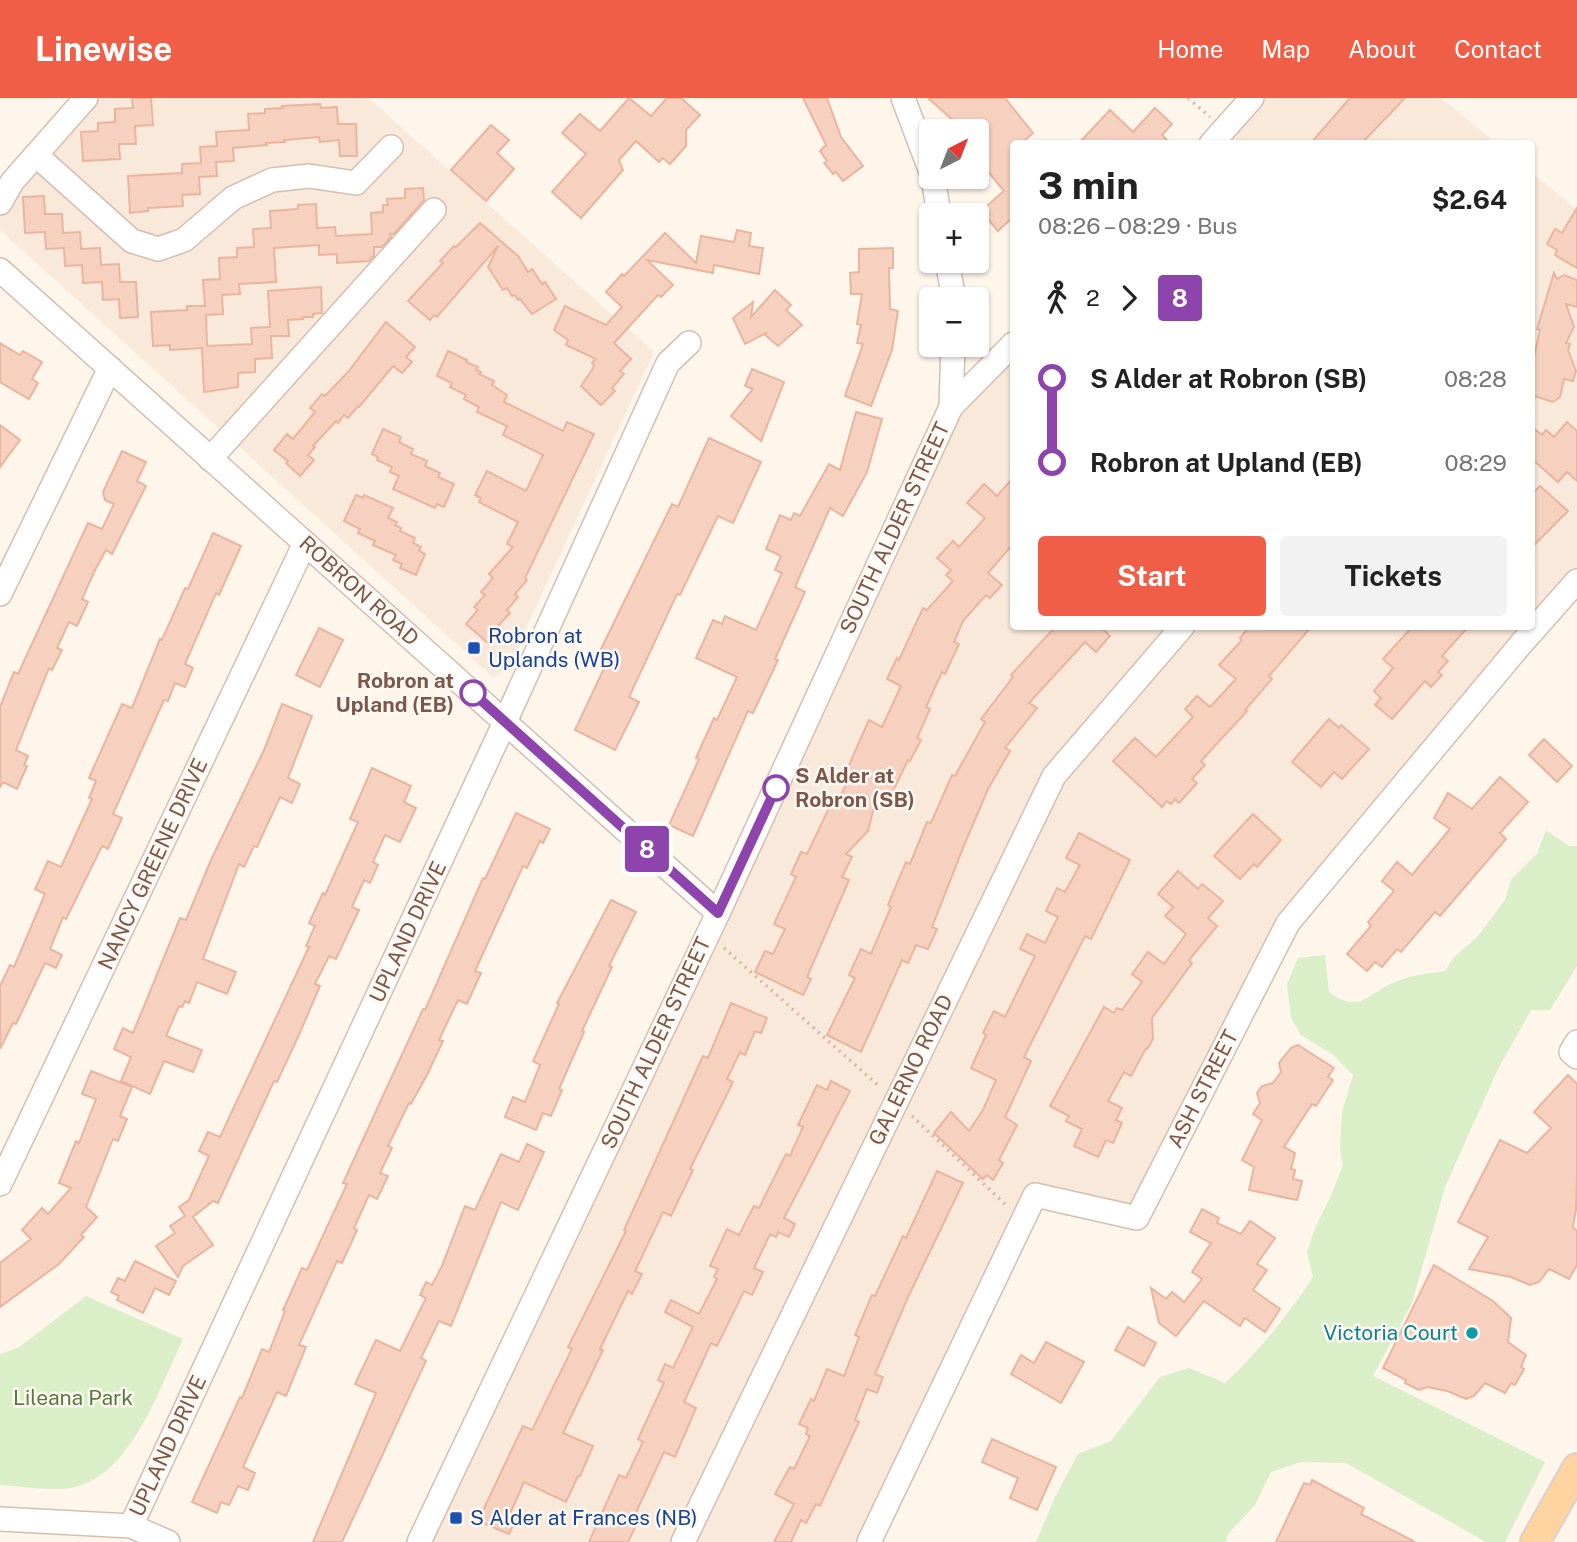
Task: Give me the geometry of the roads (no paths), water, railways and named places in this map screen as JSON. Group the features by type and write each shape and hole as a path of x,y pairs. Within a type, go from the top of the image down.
{"main road":[{"path":"1535,1542 1577,1468"}],"street":[{"path":"0,203 12,182 86,98"},
{"path":"902,98 919,141"},
{"path":"1217,136 1252,98"},
{"path":"36,155 132,241 158,249 184,240 233,198 272,180 309,176 356,183 391,147"},
{"path":"210,459 435,209"},
{"name":"ROBRON ROAD","path":"0,270 505,722 713,924"},
{"name":"UPLAND DRIVE","path":"131,1526 505,722 668,363 689,343"},
{"path":"951,407 1010,347"},
{"name":"SOUTH ALDER STREET","path":"419,1542 713,924 951,407 953,357"},
{"path":"0,594 110,369"},
{"name":"NANCY GREENE DRIVE","path":"0,1184 305,543"},
{"name":"ASH STREET","path":"1535,628 1577,581"},
{"name":"GALERNO ROAD","path":"683,1542 1054,776 1180,630"},
{"name":"ASH STREET","path":"869,1542 1035,1195 1137,1218 1288,923 1533,630"},
{"path":"1577,1042 1571,1052 1577,1057"},
{"path":"0,1519 131,1526 168,1542"}],"place":[{"name":"Robron at Uplands (WB)","path":"474,648"},
{"name":"Robron at Upland (EB)","path":"473,693"},
{"name":"S Alder at Robron (SB)","path":"776,788"},
{"name":"Victoria Court","path":"1472,1333"},
{"name":"S Alder at Frances (NB)","path":"456,1518"}],"park label":[{"name":"Lileana Park","path":"73,1398"}]}
